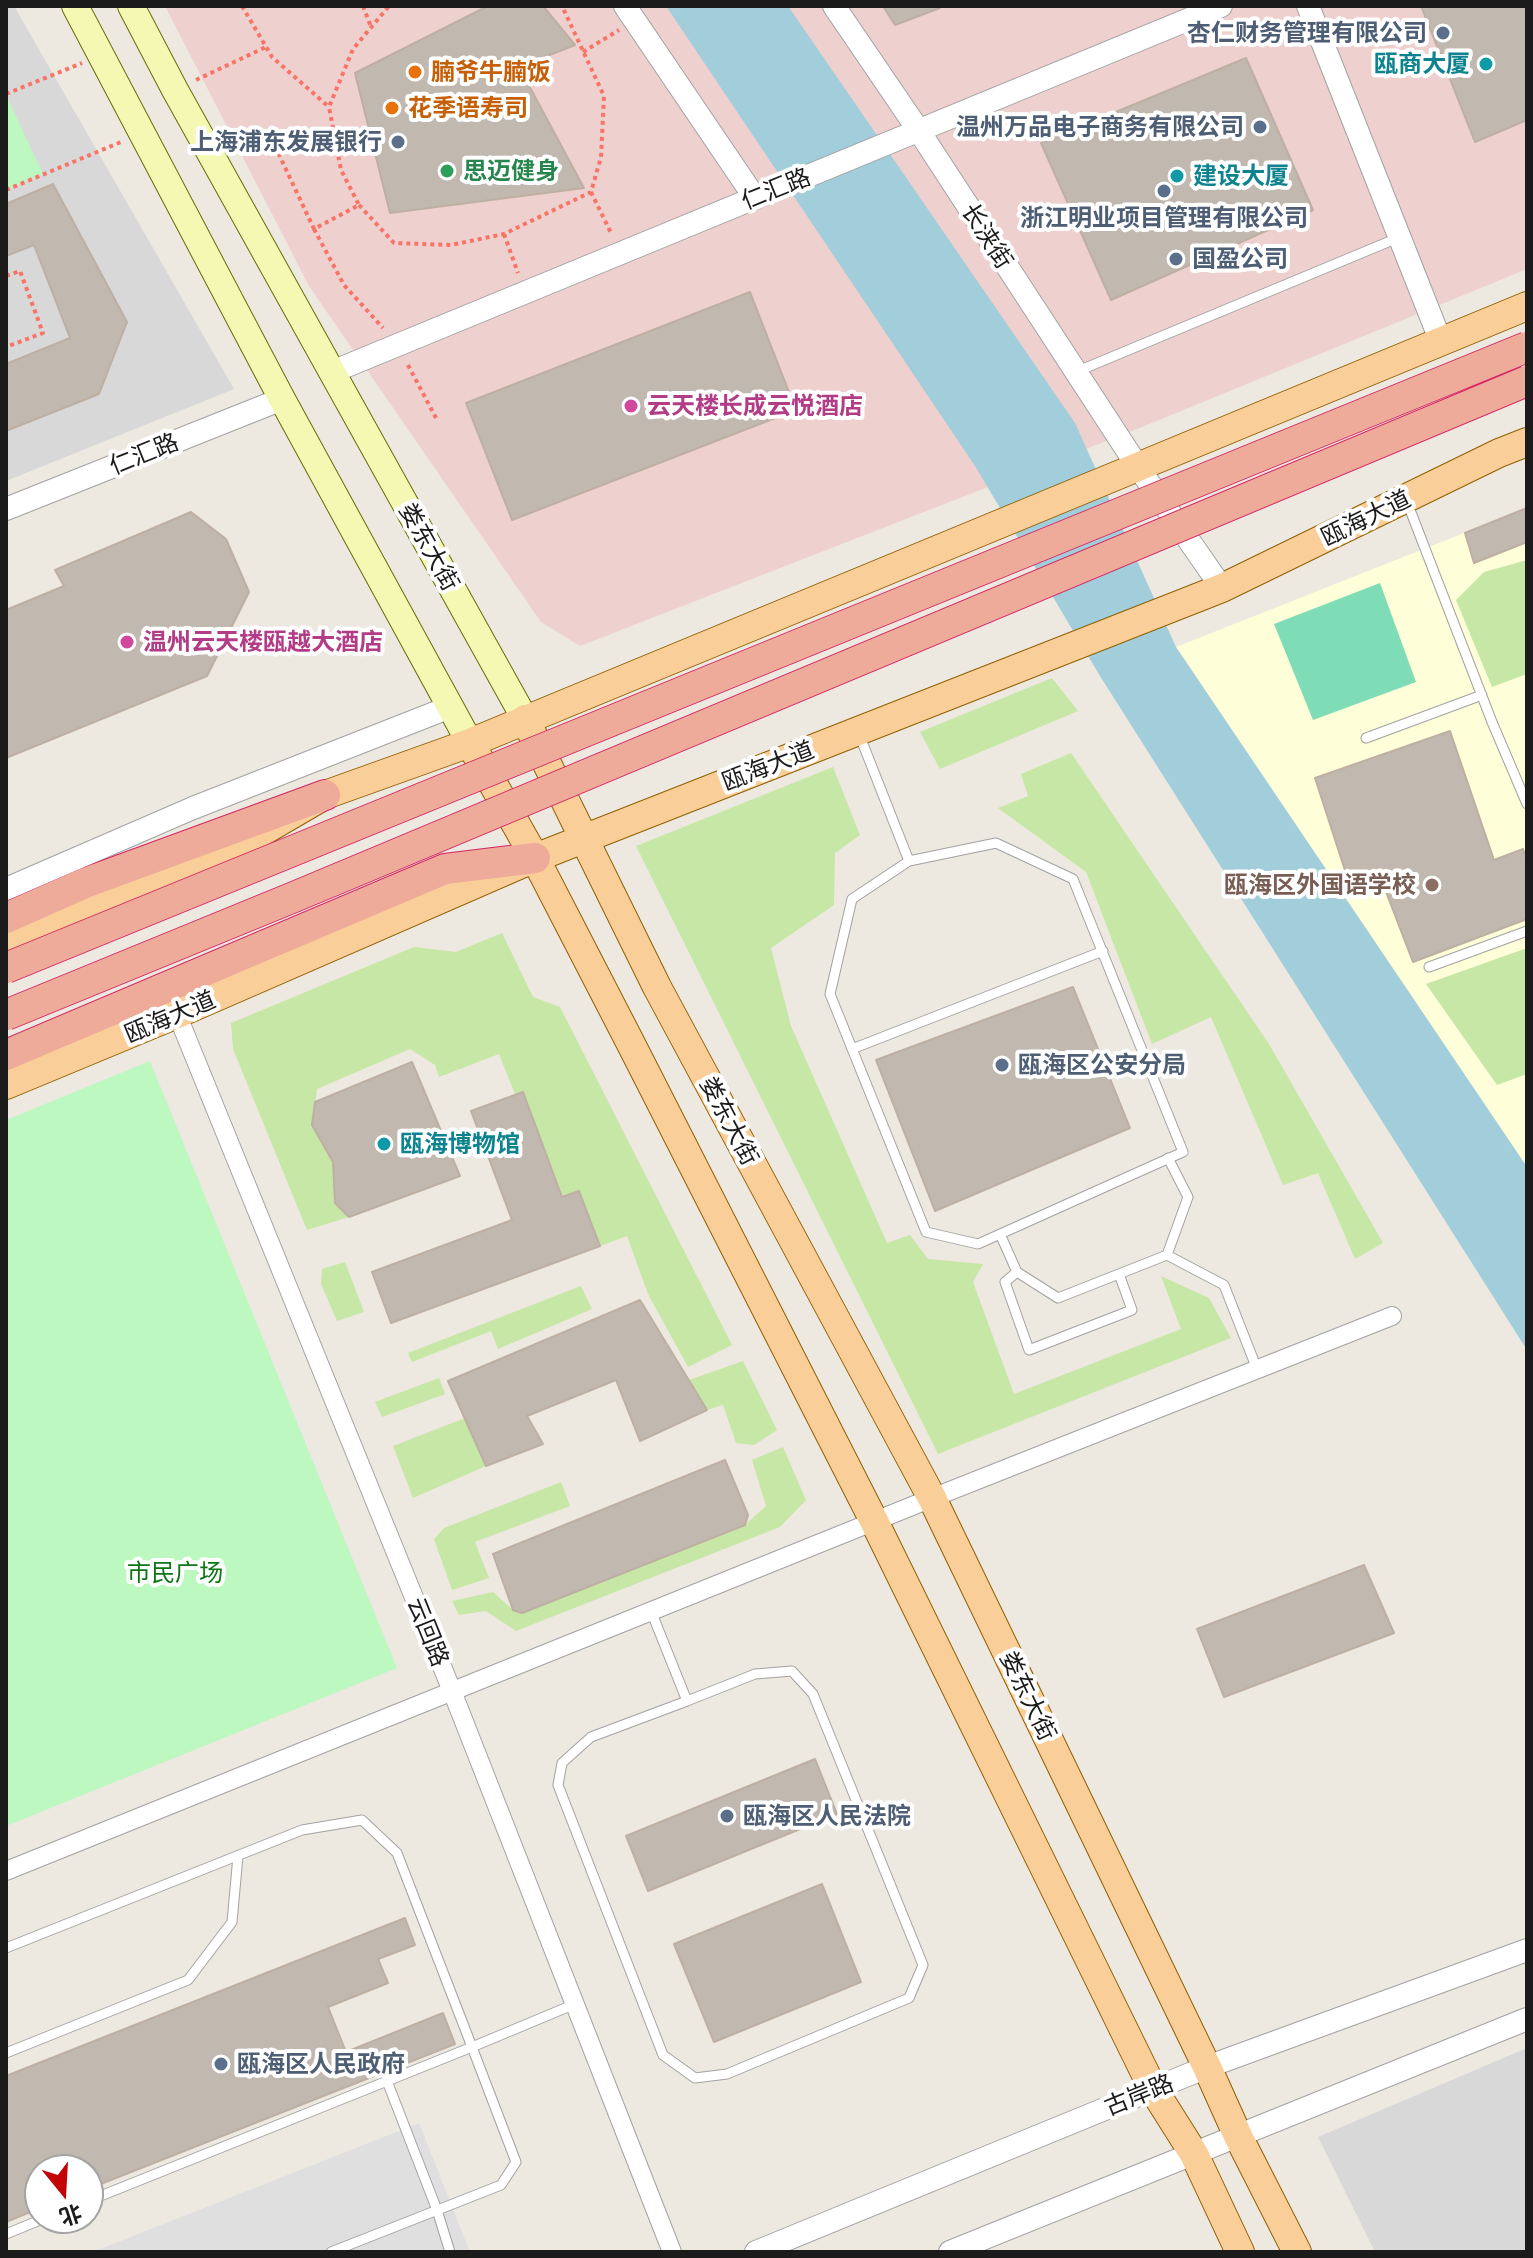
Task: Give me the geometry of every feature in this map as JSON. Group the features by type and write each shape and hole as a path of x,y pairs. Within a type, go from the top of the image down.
{"highway":[{"path":"6,968 1527,347"},
{"path":"6,1015 1527,381"},
{"path":"6,918 85,883 325,795"},
{"path":"6,1055 445,869 535,858"}],"main road":[{"path":"75,6 282,399 535,858 874,1521 1153,2089 1194,2154 1240,2252"},
{"name":"娄东大街","path":"131,6 525,719 657,987 932,1498 1238,2136 1297,2252"},
{"path":"6,943 229,851 325,795 470,743 1527,306"},
{"name":"瓯海大道","path":"6,1085 583,838 1222,588 1527,442"}],"street":[{"name":"长浃街","path":"834,6 1138,467 1222,588"},
{"name":"仁汇路","path":"332,372 1221,6"},
{"path":"1308,6 1441,342"},
{"path":"630,13 755,198"},
{"name":"仁汇路","path":"6,509 282,399"},
{"path":"6,889 193,808 450,707"},
{"name":"云回路","path":"177,1014 452,1691 672,2252"},
{"path":"6,1871 1392,1316"},
{"name":"古岸路","path":"756,2252 1207,2067 1527,1950"},
{"path":"950,2252 1527,2019"}],"lane":[{"path":"1076,372 1400,237"},
{"path":"1406,498 1527,804"},
{"path":"1366,738 1482,695"},
{"path":"857,731 909,861"},
{"path":"996,843 1073,879 1103,951 1183,1152 978,1244 926,1232 830,994 852,899 909,861 996,843"},
{"path":"1429,967 1527,931"},
{"path":"852,1049 1103,951"},
{"path":"1000,1234 1017,1272 1058,1298 1167,1255 1188,1197 1168,1158"},
{"path":"1167,1255 1224,1285 1257,1369"},
{"path":"1017,1272 1005,1282 1029,1350 1132,1310 1119,1274"},
{"path":"651,1611 687,1701"},
{"path":"792,1671 813,1694 923,1965 909,1998 727,2074 695,2078 663,2055 558,1785 562,1763 591,1737 687,1701 755,1674 792,1671"},
{"path":"6,1948 302,1830 362,1820 397,1853 516,2162 501,2185 331,2252"},
{"path":"6,2053 188,1980 232,1922 238,1856"},
{"path":"104,2195 575,2004"},
{"path":"387,2081 450,2252"}],"path":[{"path":"242,6 272,57 329,107"},
{"path":"363,6 371,27"},
{"path":"389,6 353,49 329,107 341,170 359,205 394,243 451,245 504,234 591,192"},
{"path":"562,6 604,96 601,157 591,192 621,254"},
{"path":"583,52 630,13"},
{"path":"175,90 266,47"},
{"path":"6,94 101,55"},
{"path":"6,190 142,133"},
{"path":"275,146 344,285 398,345 436,418"},
{"path":"314,229 359,205"},
{"path":"504,234 526,293"},
{"path":"6,276 20,271 43,333 6,347"}],"shaded area":[{"path":"6,6 14,6 234,389 6,481"},
{"path":"165,6 1527,6 1527,269 1142,427 580,646 541,622 309,286"},
{"name":"瓯海区外国语学校","path":"1527,508 1527,1167 1176,647"},
{"path":"1527,2048 1527,2252 1375,2252 1318,2137"},
{"path":"419,2123 470,2252 93,2252"}],"green space":[{"path":"6,95 43,174 6,190"},
{"path":"1527,560 1527,674 1492,687 1456,600 1484,572"},
{"path":"1380,583 1416,682 1313,720 1274,624"},
{"path":"1052,678 1078,711 940,769 920,732"},
{"path":"1071,753 1269,1044 1383,1243 1355,1259 1318,1173 1283,1185 1211,1017 1152,1044 1086,872 998,808 1028,796 1021,774"},
{"path":"833,767 860,835 835,853 834,905 771,948 791,1026 887,1243 910,1235 928,1259 983,1264 973,1282 1014,1394 1181,1329 1161,1276 1209,1298 1231,1338 938,1454 636,846"},
{"path":"502,933 533,997 560,1007 732,1345 688,1367 648,1294 627,1236 600,1246 579,1192 563,1197 523,1092 515,1094 499,1054 439,1077 435,1065 410,1049 317,1089 312,1125 333,1162 335,1203 349,1217 307,1230 233,1049 231,1023 414,947 456,952"},
{"path":"1527,948 1527,1074 1497,1085 1426,984"},
{"name":"市民广场","path":"150,1061 397,1668 6,1826 6,1120"},
{"path":"345,1262 364,1312 337,1321 321,1284 322,1269"},
{"path":"581,1286 592,1309 498,1349 491,1331 412,1362 408,1353"},
{"path":"743,1361 777,1430 754,1445 736,1443 723,1405 707,1410 689,1380"},
{"path":"439,1378 445,1394 382,1417 375,1402"},
{"path":"465,1418 486,1466 413,1498 393,1446"},
{"path":"783,1447 806,1500 780,1527 516,1631 486,1611 459,1615 452,1601 493,1592 513,1610 745,1525 766,1506 752,1460"},
{"path":"561,1482 570,1506 475,1542 489,1578 452,1590 434,1539 444,1528"}],"water":[{"path":"666,6 788,6 1075,423 1176,647 1527,1167 1527,1350 1100,676 975,466"}],"building":[{"path":"488,6 543,6 575,45 519,67 584,188 390,213 355,73"},
{"path":"883,6 940,6 940,8 895,25"},
{"name":"瓯商大厦","path":"1421,6 1527,6 1527,120 1475,142"},
{"name":"建设大厦","path":"1246,58 1313,210 1111,300 1041,143"},
{"path":"53,184 127,322 99,394 6,431 6,364 70,338 34,245 6,256 6,204"},
{"name":"云天楼长成云悦酒店","path":"750,292 796,410 512,520 466,403"},
{"path":"1527,508 1527,542 1474,563 1465,533"},
{"path":"191,512 226,539 249,592 207,676 6,758 6,610 64,586 55,570"},
{"path":"1450,731 1494,860 1523,849 1527,860 1527,919 1413,962 1383,884 1353,895 1315,778"},
{"path":"1073,987 1130,1128 935,1211 876,1060"},
{"name":"瓯海博物馆","path":"412,1062 460,1176 349,1217 335,1203 333,1162 312,1125 315,1102"},
{"path":"523,1092 562,1197 579,1191 600,1246 391,1323 372,1272 512,1220 471,1111"},
{"path":"640,1300 707,1410 640,1441 616,1380 527,1416 543,1444 486,1466 448,1381"},
{"path":"725,1460 748,1515 745,1525 522,1613 513,1610 493,1554"},
{"path":"1364,1565 1394,1633 1224,1697 1197,1629"},
{"path":"815,1759 837,1814 648,1891 626,1836"},
{"path":"822,1884 861,1982 714,2042 674,1944"},
{"name":"瓯海区人民政府","path":"405,1918 415,1945 378,1959 388,1983 328,2007 346,2052 443,2013 455,2044 104,2183 104,2154 24,2154 24,2215 6,2222 6,2076"}],"place":[{"name":"杏仁财务管理有限公司","path":"1443,33"},
{"name":"瓯商大厦","path":"1486,64"},
{"name":"腩爷牛腩饭","path":"415,72"},
{"name":"花季语寿司","path":"392,108"},
{"name":"温州万品电子商务有限公司","path":"1260,127"},
{"name":"上海浦东发展银行","path":"398,142"},
{"name":"思迈健身","path":"447,171"},
{"name":"建设大厦","path":"1177,176"},
{"name":"浙江明业项目管理有限公司","path":"1164,191"},
{"name":"国盈公司","path":"1176,259"},
{"name":"云天楼长成云悦酒店","path":"631,406"},
{"name":"温州云天楼瓯越大酒店","path":"127,642"},
{"name":"瓯海区外国语学校","path":"1432,885"},
{"name":"瓯海区公安分局","path":"1002,1065"},
{"name":"瓯海博物馆","path":"384,1144"},
{"name":"瓯海区人民法院","path":"727,1816"},
{"name":"瓯海区人民政府","path":"221,2064"}]}
